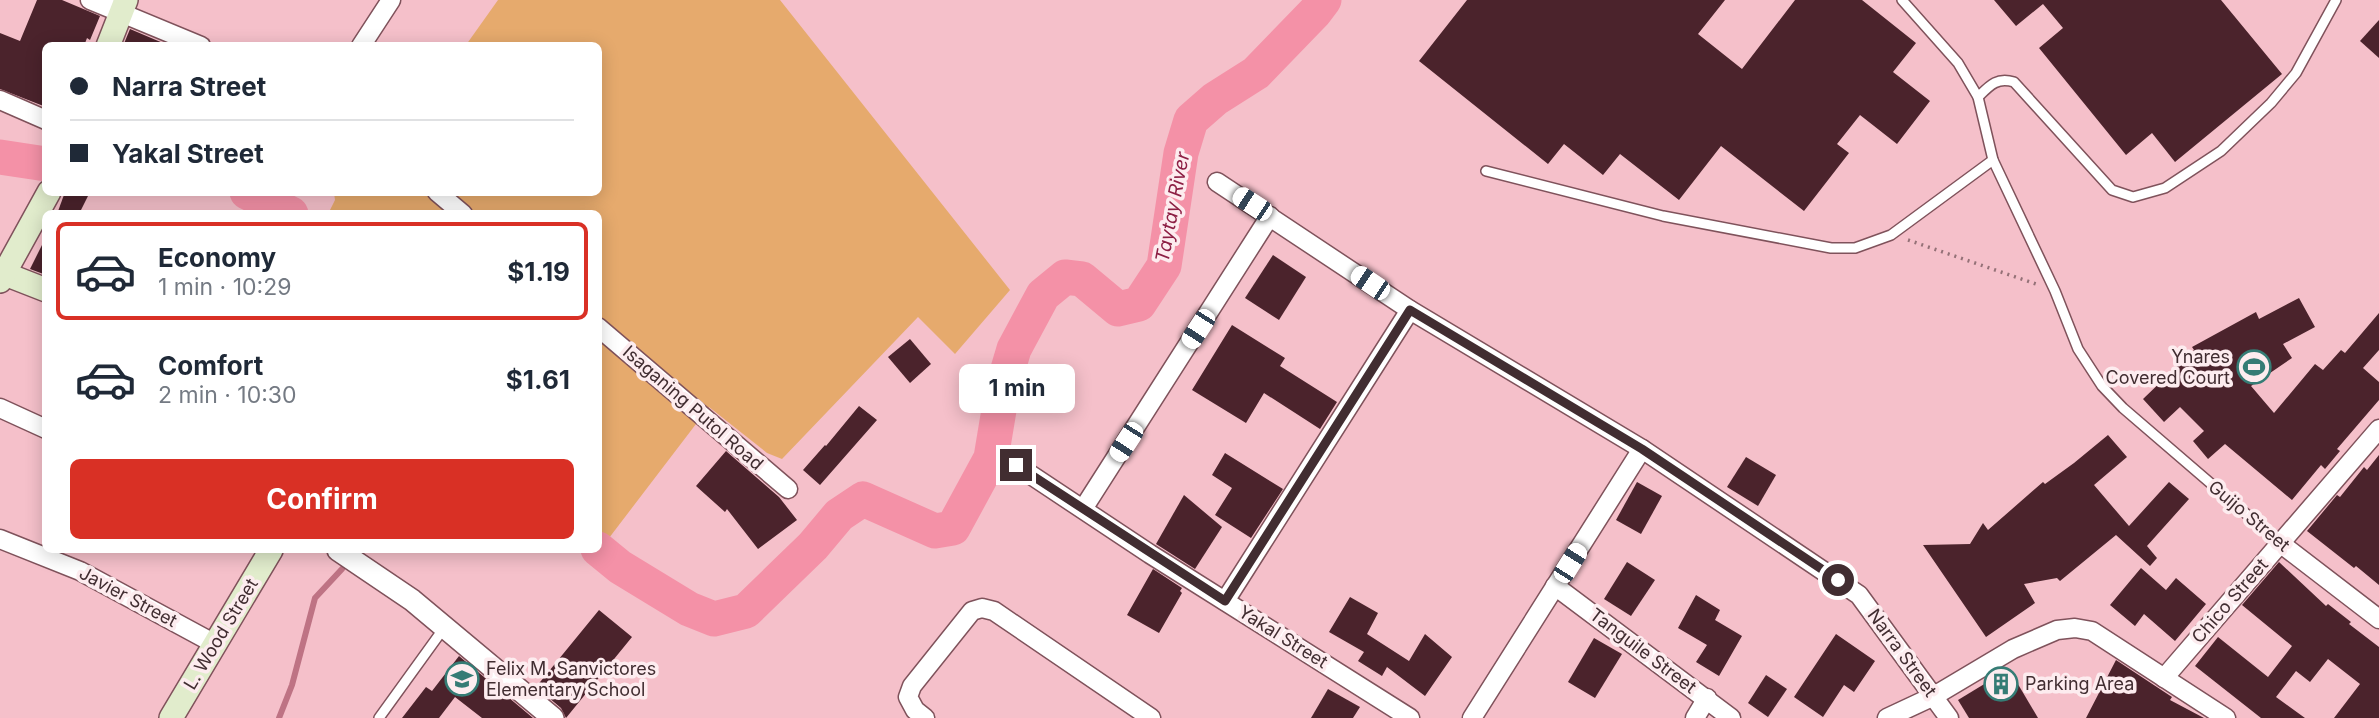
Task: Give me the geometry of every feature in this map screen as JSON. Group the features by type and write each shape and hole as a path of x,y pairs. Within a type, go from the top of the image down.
{"main road":[{"path":"110,42 123,6"},
{"path":"42,289 2,276 47,196"},
{"name":"L. Wood Street","path":"171,718 269,553"}],"street":[{"path":"90,0 123,6 193,42"},
{"path":"364,42 391,0"},
{"path":"0,100 42,118"},
{"name":"Narra Street","path":"1217,181 1410,310 1642,449 1859,594 1949,718"},
{"path":"442,196 458,210"},
{"path":"1083,509 1270,216"},
{"path":"1225,601 1410,310"},
{"name":"Isaganing Putol Road","path":"602,330 788,489"},
{"path":"0,408 42,427"},
{"name":"Chico Street","path":"2164,678 2379,429"},
{"path":"1472,718 1642,449"},
{"name":"Yakal Street","path":"1016,465 1410,718"},
{"name":"Javier Street","path":"0,539 80,572 215,644"},
{"name":"Guijo Street","path":"2280,543 2379,619"},
{"path":"342,553 412,600 553,718"},
{"name":"Tanguile Street","path":"1555,586 1731,718"},
{"path":"925,718 915,710 908,697 912,686 972,611 982,608 994,611 1151,718"},
{"path":"1887,718 1934,696 2013,649 2057,630 2075,628 2092,631 2227,718"},
{"path":"1695,718 1707,698"}],"lane":[{"name":"Guijo Street","path":"1902,0 1958,63 1978,97 1993,160 2055,290 2078,349 2102,386 2123,408 2280,543"},
{"path":"1978,97 1993,82 2003,79 2014,82 2112,190 2133,198 2165,188 2221,151 2271,103 2296,73 2336,0"},
{"path":"1486,171 1662,216 1831,248 1855,248 1891,235 1993,160"},
{"path":"379,718 444,628"}],"path":[{"path":"1891,235 2055,290"}],"shaded area":[{"path":"498,0 780,0 1010,290 955,354 918,317 782,459 767,453 709,407 609,538 602,533 602,210 330,210 334,196 602,196 602,42 468,42"}],"building":[{"path":"37,0 62,0 100,16 90,40 87,38 86,42 42,42 42,105 0,89 0,33 20,41"},
{"path":"1467,0 1725,0 1698,34 1742,69 1795,0 1862,0 1916,43 1893,72 1930,101 1897,144 1860,115 1837,144 1849,153 1804,211 1721,146 1679,200 1620,154 1603,175 1564,144 1548,164 1419,61"},
{"path":"1994,0 2221,0 2282,74 2175,162 2152,133 2126,155 2039,48 2063,28 2043,4 2016,26"},
{"path":"2379,20 2379,58 2360,41"},
{"path":"130,29 161,42 125,42"},
{"path":"64,196 88,196 81,210 58,210"},
{"path":"42,245 42,274 30,269"},
{"path":"1273,255 1306,277 1279,320 1245,298"},
{"path":"2299,298 2315,327 2283,344 2292,358 2251,386 2274,413 2315,364 2323,370 2341,350 2345,353 2379,313 2379,350 2363,368 2379,382 2379,400 2337,449 2340,451 2325,469 2321,465 2292,500 2225,444 2208,459 2193,441 2204,431 2180,407 2164,422 2143,399 2194,350 2192,347 2256,312 2259,319"},
{"path":"1232,325 1285,358 1280,366 1337,402 1320,429 1264,393 1246,423 1192,390"},
{"path":"910,339 931,364 910,383 888,357"},
{"path":"859,406 877,420 820,485 803,470"},
{"path":"2108,435 2127,457 2094,485 2129,526 2169,482 2189,499 2147,546 2157,558 2150,566 2116,535 2060,581 2057,578 2024,584 2035,603 1986,637 1923,545 1970,544 1983,523 1988,530 2043,482 2045,484"},
{"path":"726,451 779,497 797,520 758,549 727,509 725,512 696,486"},
{"path":"1225,453 1283,489 1251,538 1215,515 1232,488 1212,475"},
{"path":"2379,455 2379,585 2307,531 2337,495 2340,497 2364,467 2367,470"},
{"path":"1746,457 1776,475 1758,506 1727,487"},
{"path":"1637,482 1662,496 1641,534 1616,520"},
{"path":"1184,495 1222,527 1195,569 1156,544"},
{"path":"1627,562 1655,580 1631,616 1604,599"},
{"path":"2279,562 2326,606 2328,604 2379,647 2379,718 2334,718 2360,684 2328,659 2310,682 2296,671 2276,697 2305,718 2261,718 2195,666 2218,637 2268,677 2292,646 2242,605"},
{"path":"2141,568 2166,590 2176,578 2206,604 2175,641 2144,614 2135,626 2110,605"},
{"path":"1153,569 1182,588 1182,593 1159,633 1127,615"},
{"path":"1696,595 1720,610 1715,620 1742,636 1719,676 1696,662 1707,645 1678,628"},
{"path":"1350,597 1378,613 1367,634 1409,661 1425,634 1452,657 1425,696 1387,667 1382,676 1358,661 1364,652 1329,632"},
{"path":"599,610 632,637 566,718 561,708 536,687"},
{"path":"1836,634 1875,661 1854,692 1844,685 1823,717 1794,697"},
{"path":"1594,638 1622,654 1595,698 1568,682"},
{"name":"Felix M. Sanvictores Elementary School","path":"459,656 533,718 482,718 455,697 439,718 402,718 426,687 432,691"},
{"path":"2116,660 2172,697 2170,700 2204,718 2086,718"},
{"name":"Parking Area","path":"2009,669 2038,718 1969,718 1958,700"},
{"path":"1766,675 1787,689 1768,717 1748,703"},
{"path":"1328,689 1360,707 1353,718 1311,718"}],"waterway":[{"name":"Taytay River","path":"602,552 620,567 689,609 714,619 746,611 813,546 839,515 863,499 935,531 953,528 991,458 1003,386 1014,349 1043,295 1065,277 1082,279 1118,309 1139,304 1164,266 1181,153 1191,120 1215,99 1256,73 1324,0"},
{"name":"Taytay River","path":"0,157 42,163"},
{"name":"Taytay River","path":"255,196 283,210"},
{"path":"279,718 292,685 315,598 342,569"}],"place":[{"name":"Ynares Covered Court","path":"2254,367"},
{"name":"Felix M. Sanvictores Elementary School","path":"462,679"},
{"name":"Parking Area","path":"2001,684"}],"route":[{"path":"1016,465 1225,601 1410,310 1642,449 1838,580"}]}
